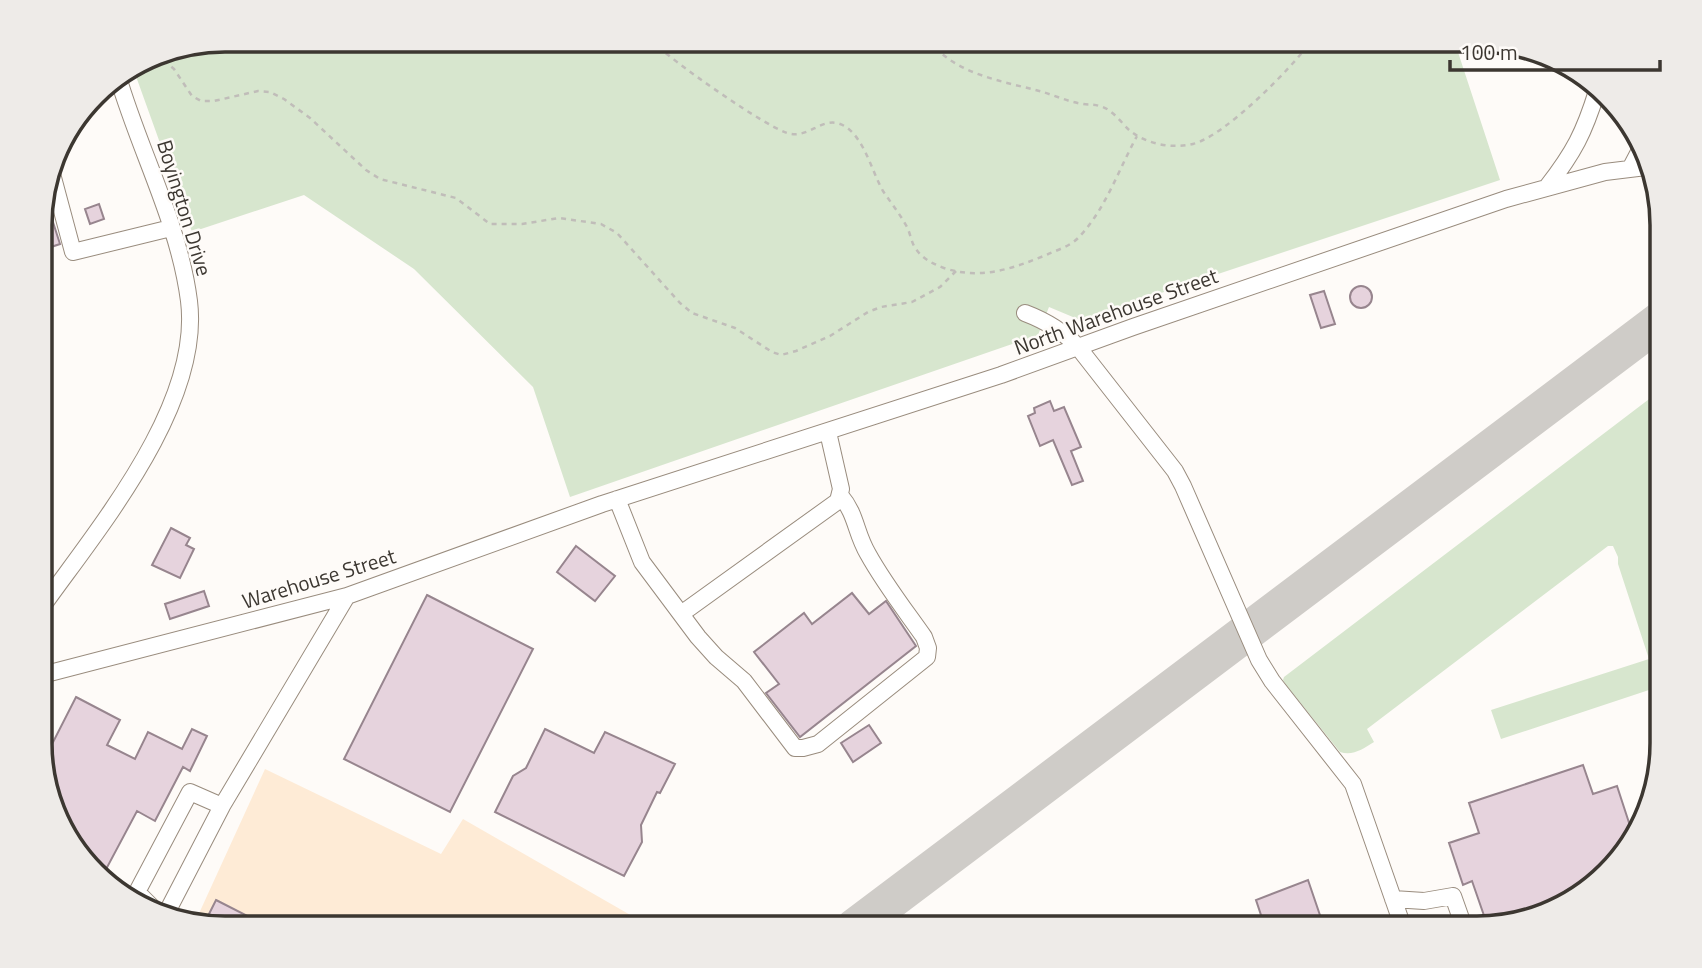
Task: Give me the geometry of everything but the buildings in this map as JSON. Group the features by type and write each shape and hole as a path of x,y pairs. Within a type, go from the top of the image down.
{"street":[{"name":"Boyington Drive","path":"52,593 135,476 167,418 187,356 190,302 161,195 122,87"},
{"path":"1547,187 1585,129 1594,99"},
{"name":"North Warehouse Street","path":"609,501 1001,375 1133,327 1547,187 1605,172 1638,168"},
{"path":"56,190 73,251 171,228"},
{"path":"1026,313 1044,320 1066,334 1093,364 1175,471 1259,660 1279,691 1353,784 1399,915"},
{"path":"681,614 838,501 841,489 828,432"},
{"path":"609,501 642,562 681,614 716,657 744,681 795,748 803,748 818,744 927,657 928,649 924,637 866,551 852,509 839,495"},
{"name":"Warehouse Street","path":"52,672 347,596 609,501"},
{"path":"170,906 222,806 347,596"},
{"path":"138,891 190,792 222,806"},
{"path":"1393,899 1424,901 1453,895 1460,915"}],"path":[{"path":"665,53 680,66 767,123 791,134 802,133 825,123 836,122 848,128 859,141 883,190 908,228 914,246 925,259 956,271 981,275 1008,269 1077,240 1107,194 1137,136"},
{"path":"942,53 989,79 1072,102 1101,106 1111,111 1137,136 1163,146 1178,147 1196,144 1211,136 1285,72 1301,53"},
{"path":"167,63 192,96 201,101 214,101 258,91 270,92 310,118 366,170 380,178 456,198 490,224 522,224 559,218 601,224 617,233 692,313 735,328 781,355 830,336 881,307 912,302 940,287 956,271"}],"shaded area":[{"path":"265,769 441,854 463,819 632,916 225,916 199,913"}],"green space":[{"path":"225,53 1458,53 1500,180 1080,320 1049,307 1038,335 570,497 533,387 414,269 304,195 192,232 136,78 180,58"},
{"path":"1649,399 1649,659 1618,557 1613,546 1608,546 1367,729 1374,742 1362,749 1340,752 1286,685 1284,677"},
{"path":"1649,659 1649,690 1501,739 1491,710"}],"taxiway":[{"path":"871,915 1649,329"}]}
